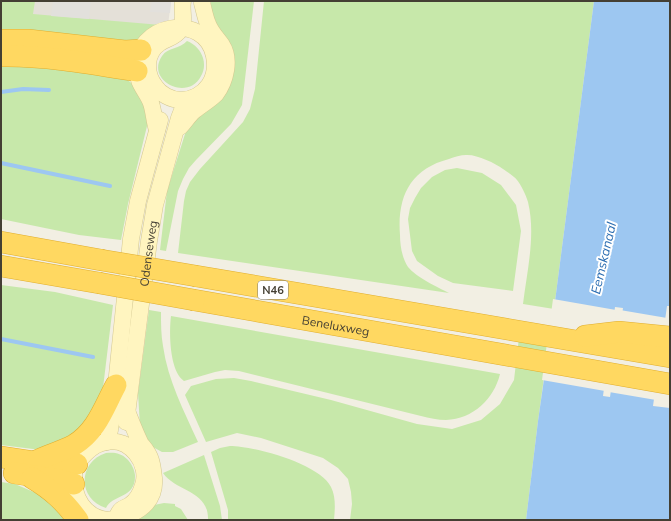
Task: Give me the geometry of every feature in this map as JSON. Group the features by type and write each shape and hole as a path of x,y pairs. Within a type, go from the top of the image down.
{"highway":[{"path":"1,40 28,40 125,52 141,50"},
{"path":"1,56 24,56 92,64 142,72"},
{"name":"N46","path":"1,231 35,248"},
{"name":"Beneluxweg","path":"1,242 670,357"},
{"name":"Beneluxweg","path":"1,266 670,384"},
{"name":"N46","path":"1,273 59,276"},
{"name":"N46","path":"561,339 619,332 670,337"},
{"name":"N46","path":"646,379 670,394"},
{"path":"31,469 44,456 58,453 75,444 87,435 101,416 116,385"},
{"path":"1,457 31,469 62,500 90,519"},
{"path":"1,470 31,469 75,474"}],"main road":[{"path":"197,33 198,12 202,2"},
{"path":"175,130 186,121 192,112 215,95 224,80 226,70 225,52 208,23 202,2"},
{"path":"142,72 155,47 178,34 176,28 177,14 183,3"},
{"path":"176,28 187,29 197,33 204,38 214,53 215,70 208,86 194,97 186,100 174,99 154,94 140,82 142,72 141,50 144,44 154,34 176,28"},
{"name":"Odenseweg","path":"107,442 116,385 131,239 138,201 157,130 151,103 154,94"},
{"name":"Odenseweg","path":"133,444 127,411 149,241 155,205 175,130 186,100"},
{"path":"107,442 133,444 147,453 152,463 154,487 148,501 141,509 116,520 90,519 88,511 77,497 75,474 91,448 107,442"}],"shaded area":[{"path":"1,1 171,1 168,25 11,23"},
{"path":"53,1 91,1 89,19 51,16"},
{"path":"152,1 171,1 170,13 150,12"}],"green space":[{"path":"1,1 35,1 33,14 161,25 133,44 1,34"},
{"path":"211,1 254,1 242,105 231,124 189,168 178,191 166,251 160,250 167,191 185,134 190,123 206,109 212,21 210,9"},
{"path":"264,1 594,1 554,309 523,304 530,253 531,227 528,202 522,187 514,177 500,167 485,159 470,155 462,155 424,170 409,186 401,208 400,243 403,256 408,267 421,278 449,293 178,253 184,201 190,182 243,122 250,109 255,89"},
{"path":"187,41 195,46 201,53 204,65 201,76 195,84 178,88 163,80 159,73 158,65 162,56 167,51 184,44"},
{"path":"1,62 124,77 135,86 147,105 148,122 128,204 121,240 79,235 1,219"},
{"path":"457,168 482,173 501,185 516,205 521,231 513,291 453,283 438,276 417,261 412,251 408,219 410,208 415,198 421,188 432,177 445,170"},
{"path":"1,285 55,292 113,305 103,388 79,436 41,450 1,445"},
{"path":"149,310 161,312 162,342 165,359 177,396 198,442 173,452 162,452 151,446 140,426 138,393"},
{"path":"171,316 500,374 493,392 481,406 465,416 446,420 424,417 239,371 225,370 184,381 175,369 171,350"},
{"path":"520,329 550,334 526,520 350,520 352,504 348,479 338,468 323,458 261,438 237,433 206,442 185,395 191,386 216,379 234,378 331,400 417,424 452,429 481,420 500,404 514,380"},
{"path":"230,446 270,453 301,464 314,471 324,479 333,491 335,503 334,520 228,520 228,510 211,452"},
{"path":"106,453 117,453 125,457 132,466 135,475 132,488 128,492 113,500 106,508 97,504 90,497 86,489 85,481 86,472 90,464"},
{"path":"204,455 220,506 222,520 208,520 207,510 198,497 176,484 163,473"},
{"path":"1,482 15,484 43,496 69,520 1,520"},
{"path":"164,503 175,504 175,506 181,509 188,520 134,520 154,505"}],"water":[{"name":"Eemskanaal","path":"594,1 670,1 670,306 667,306 653,406 670,408 670,520 526,520","holes":["615,307 623,308 610,397 603,396"]}],"pier":[{"path":"553,299 616,310 605,391 542,380"},
{"path":"620,310 667,318 656,400 609,392"}],"waterway":[{"path":"1,92 23,89 49,90"},
{"path":"1,163 110,186"},
{"path":"1,339 93,357"}]}
